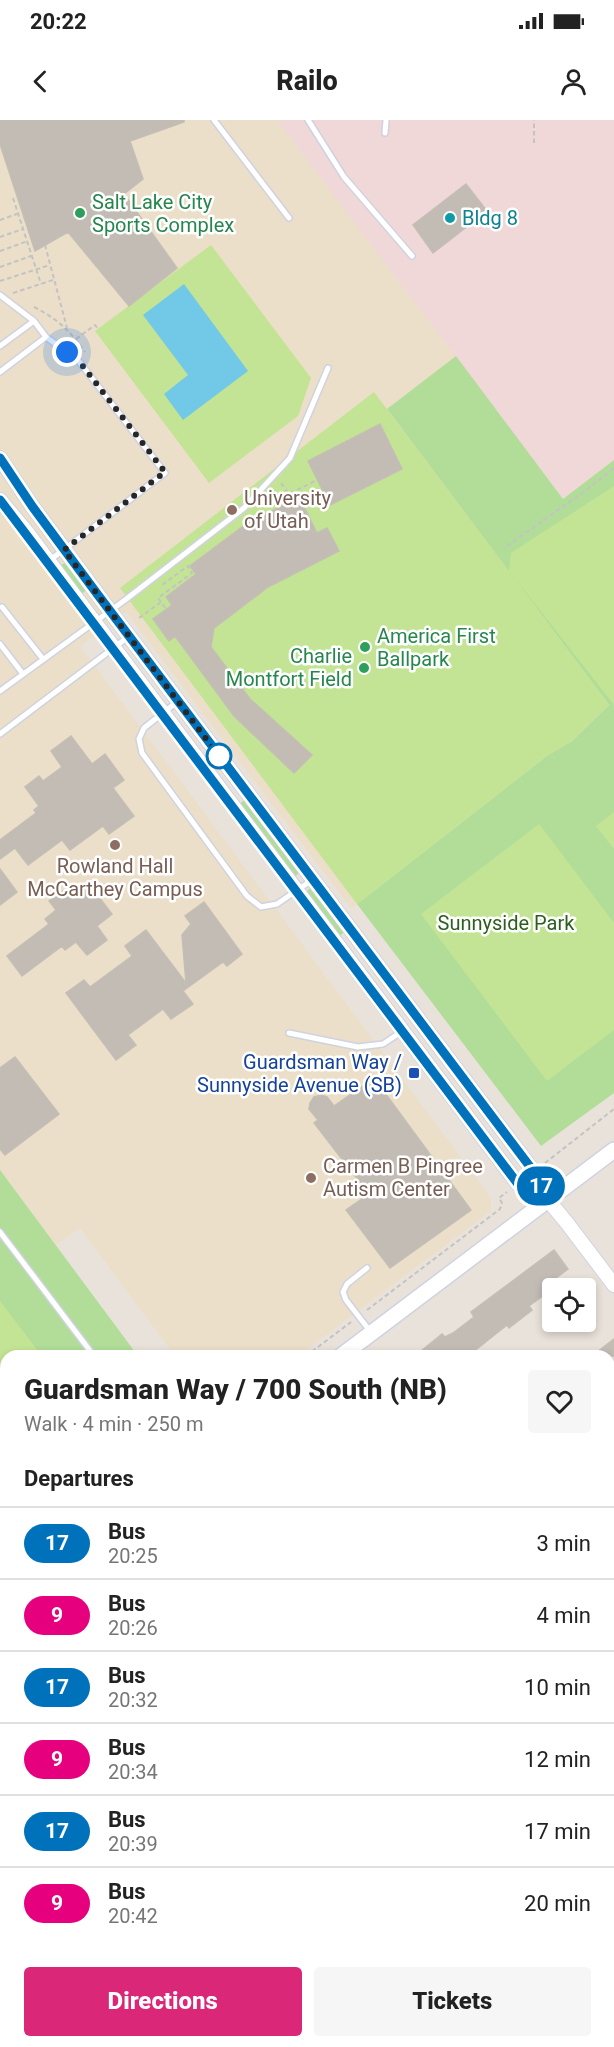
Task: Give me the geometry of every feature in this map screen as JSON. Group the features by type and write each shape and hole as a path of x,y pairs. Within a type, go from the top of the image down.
{"main road":[{"path":"348,1350 614,1150"}],"street":[{"path":"0,458 64,550 534,1172 548,1200 614,1286"},
{"path":"0,500 518,1184 548,1200"}],"lane":[{"path":"214,120 289,218"},
{"path":"308,120 344,177 412,256"},
{"path":"385,133 386,120"},
{"path":"0,295 34,321 46,338 78,360 165,472 48,561"},
{"path":"0,346 34,321"},
{"path":"0,372 46,338"},
{"path":"0,691 244,508 290,458 328,368"},
{"path":"2,607 43,659"},
{"path":"0,734 129,636"},
{"path":"0,644 23,674"},
{"path":"178,701 144,728 139,739 142,753 248,896 261,906 277,904 312,880"},
{"path":"289,1033 358,1047 383,1044 402,1031"},
{"path":"0,1232 89,1350"},
{"path":"367,1268 347,1284 343,1292 346,1300 372,1332"}],"path":[{"path":"534,120 534,143"},
{"path":"14,198 41,284"},
{"path":"0,220 19,214"},
{"path":"0,237 23,229"},
{"path":"0,251 28,242"},
{"path":"45,245 67,328"},
{"path":"0,267 32,256"},
{"path":"0,281 50,265"},
{"path":"13,293 54,279"},
{"path":"76,339 95,325 98,329"},
{"path":"507,546 614,468"},
{"path":"287,490 289,494 317,480"},
{"path":"159,587 188,566 192,571 158,598 166,609"},
{"path":"139,618 161,602"},
{"path":"546,1162 614,1109"},
{"path":"314,1350 500,1209 502,1203 499,1198 506,1192"}],"shaded area":[{"path":"0,120 277,120 456,356 388,409 548,755 351,908 126,612 80,646 491,1198 491,1211 306,1350 171,1350 80,1228 56,1245 0,1171"},
{"path":"277,120 614,120 614,460 563,499"}],"green space":[{"path":"211,245 311,378 298,416 209,483 95,331"},
{"name":"Sunnyside Park","path":"456,356 563,499 614,460 614,1093 541,1146 357,904 548,755 572,741 609,705 387,409"},
{"name":"America First Ballpark","path":"374,392 509,571 511,553 614,486 614,705 510,572 609,705 572,741 548,755 357,904 120,588"},
{"path":"69,563 86,589 81,594 61,566"},
{"path":"246,799 300,871 296,876 294,877 238,805"},
{"path":"614,812 614,849 596,826"},
{"path":"539,824 614,923 614,1030 547,1081 421,914"},
{"path":"310,888 314,889 344,932 340,936 306,892"},
{"path":"0,1170 134,1350 0,1350"},
{"path":"0,1301 37,1350 0,1350"}],"water":[{"path":"184,284 248,371 183,420 164,394 188,375 143,315"}],"building":[{"name":"Salt Lake City Sports Complex","path":"0,120 184,120 184,122 130,141 143,179 124,194 177,268 129,306 68,232 35,251 0,144"},
{"name":"Bldg 8","path":"466,184 487,211 433,253 413,225"},
{"path":"380,424 402,469 330,505 308,461"},
{"path":"299,497 317,533 327,528 339,551 268,587 214,628 211,647 250,699 312,755 294,773 234,716 175,636 169,641 153,619 172,605 166,597 196,574 190,566 245,525"},
{"path":"71,736 92,764 105,754 124,780 113,788 134,816 109,834 103,826 70,850 62,840 28,865 15,848 0,859 0,840 36,813 34,810 39,806 25,787 39,776 43,781 62,767 51,751"},
{"path":"0,869 17,892 0,905"},
{"path":"89,884 112,914 97,926 107,940 87,955 76,942 65,950 62,946 22,976 7,956 49,924 45,919 56,910 49,901 67,888 74,896"},
{"path":"204,902 242,954 227,966 223,962 183,991 193,1004 171,1019 163,1009 128,1035 136,1045 116,1060 66,993 84,980 90,987 132,956 125,946 146,930 186,983 182,935 191,924 185,916"},
{"path":"15,1057 59,1114 5,1155 0,1149 0,1068"},
{"path":"374,1078 471,1210 390,1268 346,1210 369,1194 314,1123 318,1120 309,1109 314,1097 321,1095 327,1097 334,1106"},
{"path":"554,1250 568,1269 556,1278 542,1278 542,1296 529,1306 532,1310 509,1328 507,1325 476,1350 422,1350 442,1334 445,1337 453,1333 474,1317 471,1312"},
{"path":"614,1339 614,1350 600,1350"}],"bus line":[{"name":"17","path":"0,458 32,506 98,595 534,1172 548,1200 518,1184 26,531 0,500"}],"place":[{"name":"Salt Lake City Sports Complex","path":"80,213"},
{"name":"Bldg 8","path":"450,218"},
{"name":"University of Utah","path":"232,510"},
{"name":"America First Ballpark","path":"365,647"},
{"name":"Charlie Montfort Field","path":"364,668"},
{"name":"Rowland Hall McCarthey Campus","path":"115,845"},
{"name":"Guardsman Way / Sunnyside Avenue (SB)","path":"414,1073"},
{"name":"Carmen B Pingree Autism Center","path":"311,1178"}],"route":[{"path":"67,352 78,360 165,472 64,550 219,756"}]}
